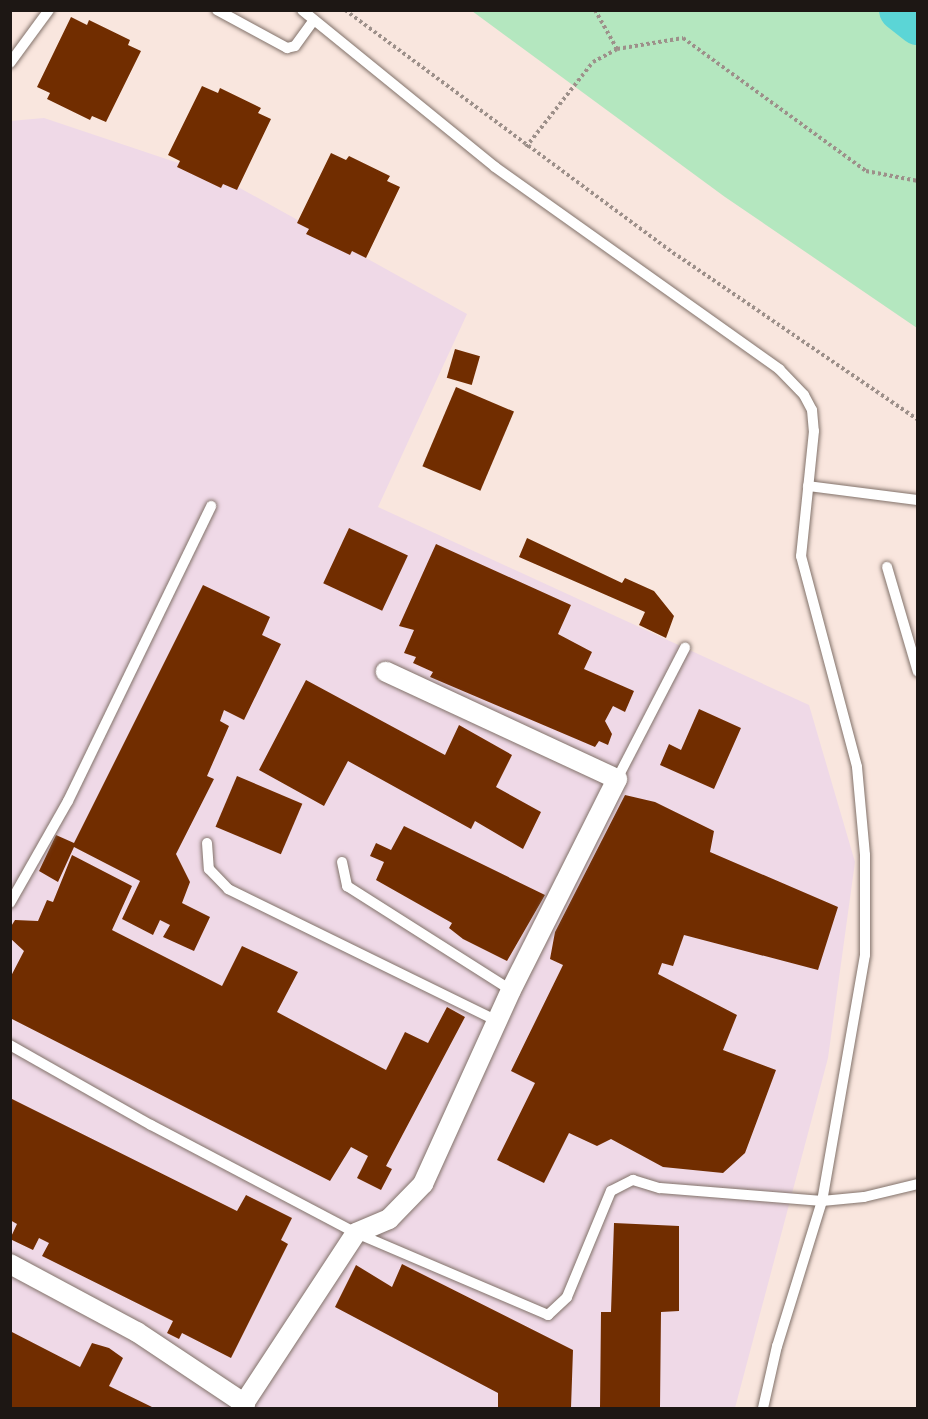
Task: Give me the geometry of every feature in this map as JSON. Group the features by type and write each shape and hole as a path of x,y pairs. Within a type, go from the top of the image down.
{"street":[{"path":"10,1264 137,1332 243,1406 356,1233 389,1219 423,1184 512,990 617,779 386,672"}],"lane":[{"path":"10,63 49,10"},
{"path":"217,10 287,48 295,46 314,20"},
{"path":"302,10 495,168 779,369 804,395 812,410 814,431 801,556 804,580 857,767 866,855 865,955 822,1201 777,1346 763,1408"},
{"path":"808,486 918,500"},
{"path":"10,903 68,801 211,506"},
{"path":"887,567 916,658 918,672"},
{"path":"617,779 685,648"},
{"path":"207,843 209,869 228,889 498,1021"},
{"path":"342,862 347,886 512,990"},
{"path":"10,1045 151,1125 356,1233 548,1315 567,1297 611,1191 633,1180 660,1188 822,1201 864,1197 918,1184"}],"path":[{"path":"345,10 526,147 918,420"},
{"path":"595,10 617,49"},
{"path":"526,147 593,63 617,49 683,38 866,171 918,181"}],"shaded area":[{"path":"44,118 220,177 467,314 378,507 809,705 855,862 828,1058 735,1408 11,1408 10,121"}],"green space":[{"path":"472,11 917,11 917,328 725,197"}],"building":[{"path":"71,17 87,25 89,20 130,40 128,45 141,51 106,122 92,116 90,120 47,99 50,93 37,87"},
{"path":"202,86 218,93 220,88 261,108 258,113 271,119 237,190 223,184 221,188 177,167 180,161 168,155"},
{"path":"331,153 346,160 349,156 390,176 387,181 400,187 366,258 352,251 350,255 306,234 309,229 297,223"},
{"path":"455,349 480,356 472,385 447,378"},
{"path":"456,387 514,412 480,491 422,466"},
{"path":"349,528 408,555 382,611 323,583"},
{"path":"527,538 622,583 625,578 654,591 674,616 666,638 639,625 645,612 519,557"},
{"path":"436,544 571,605 558,634 592,652 584,669 634,691 625,712 613,706 605,721 612,734 608,745 599,741 595,747 430,677 433,672 413,663 416,657 404,653 414,630 399,626"},
{"path":"203,585 270,617 262,635 281,644 244,720 224,710 220,721 229,726 207,776 214,779 176,854 190,882 182,903 210,917 194,951 163,937 170,925 160,920 153,935 122,919 140,881 74,847 58,882 39,871 56,835 74,843"},
{"path":"306,680 445,755 459,725 512,755 496,787 541,812 523,849 475,821 471,829 348,761 324,806 259,770"},
{"path":"699,709 741,728 714,789 660,765 669,744 681,750"},
{"path":"237,776 302,804 281,854 216,827"},
{"path":"625,795 655,802 714,831 710,852 838,907 818,970 684,935 673,966 662,963 658,974 737,1015 723,1050 776,1070 745,1153 723,1173 663,1167 611,1139 597,1146 569,1133 544,1183 497,1160 535,1083 511,1071 563,965 550,959 555,932"},
{"path":"404,826 545,895 507,961 463,939 449,928 452,923 376,880 384,862 370,856 376,843 391,850"},
{"path":"72,855 132,886 112,930 222,986 242,946 298,972 277,1012 386,1070 405,1032 428,1043 447,1007 465,1017 386,1166 392,1169 381,1190 357,1178 368,1156 351,1147 330,1181 10,1018 10,978 24,951 10,938 10,928 15,920 38,921 47,900 53,902"},
{"path":"10,1098 237,1211 246,1195 292,1218 281,1240 288,1244 231,1358 182,1333 179,1339 167,1333 173,1321 42,1256 49,1243 39,1238 33,1250 10,1239 17,1224 10,1220"},
{"path":"614,1223 679,1226 679,1311 661,1312 660,1408 600,1408 601,1312 611,1312"},
{"path":"402,1264 573,1350 571,1408 498,1408 498,1393 335,1307 356,1265 392,1287"},
{"path":"10,1331 80,1367 92,1343 109,1348 123,1358 109,1386 154,1408 10,1408"}],"waterway":[{"path":"900,10 918,24"}]}
